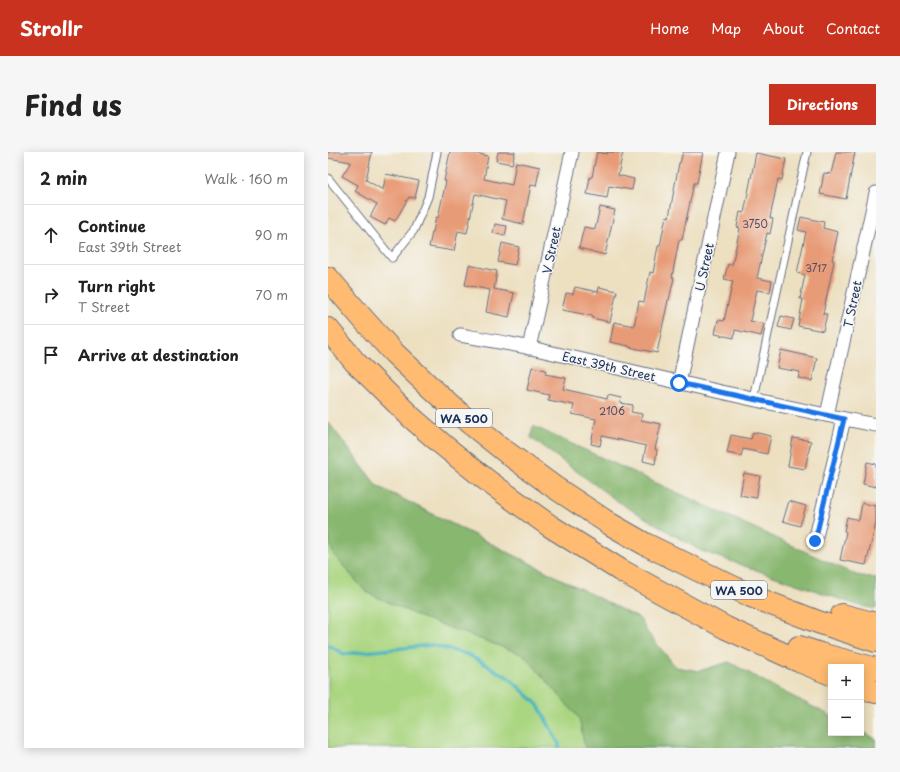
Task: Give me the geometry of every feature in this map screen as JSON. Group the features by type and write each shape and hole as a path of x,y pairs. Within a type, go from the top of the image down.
{"highway":[{"name":"WA 500","path":"331,280 394,353 430,387 471,424 554,487 610,524 645,544 752,596 818,622 876,641"},
{"name":"WA 500","path":"328,329 355,362 412,418 443,445 489,482 550,526 620,570 724,618 776,639 820,654 876,670"},
{"path":"328,339 370,377"},
{"path":"610,524 755,587 789,600 876,624"},
{"path":"620,570 726,628 828,673"},
{"path":"864,688 876,692"}],"street":[{"name":"V Street","path":"529,348 572,152"},
{"name":"U Street","path":"679,383 728,152"},
{"name":"T Street","path":"827,415 876,193"},
{"name":"East 39th Street","path":"460,335 529,348 679,383 876,425"},
{"path":"815,541 844,419"}],"lane":[{"path":"328,178 392,258 414,230 428,197 437,152"},
{"path":"754,399 807,152"}],"green space":[{"path":"328,422 377,486 640,619 630,670 828,715 828,736 864,736 864,733 876,739 876,748 328,748"},
{"path":"328,422 377,486 640,619 647,632 676,667 699,671 729,662 828,714 828,736 864,736 864,733 876,739 876,748 585,748 579,718 524,655 420,617 366,592 333,554 328,535"},
{"path":"533,426 856,575 876,578 876,609 857,605 701,551 620,503 531,438"}],"building":[{"path":"328,152 372,152 366,180 383,190 386,174 419,181 415,198 409,197 395,221 389,218 385,225 370,217 377,204 355,191 358,185 342,176 351,162 328,158"},
{"path":"450,152 470,152 488,156 484,179 512,185 516,162 540,167 536,186 531,185 523,224 502,219 506,201 475,194 467,233 458,231 454,251 429,247 436,217 438,218 446,181 444,181"},
{"path":"498,152 515,152 512,164 496,161"},
{"path":"597,152 607,154 607,152 623,152 618,175 634,179 632,190 609,186 607,198 587,194"},
{"path":"683,152 703,152 697,183 694,183 682,240 679,240 672,277 674,278 657,353 610,342 614,322 634,326 639,301 644,302 650,272 653,273 658,246 660,246 666,216 669,217 679,163"},
{"path":"836,152 855,152 846,199 820,194 824,173 831,174"},
{"path":"756,153 786,159 782,180 778,179 770,218 773,219 770,234 767,233 757,278 772,281 770,292 757,290 750,321 764,324 761,336 735,330 734,338 715,334 718,320 724,321 733,281 724,279 728,264 732,265 740,228 737,227 740,212 744,213"},
{"path":"600,207 615,210 605,255 579,248 584,227 595,229"},
{"path":"801,217 824,222 823,228 838,232 832,260 834,261 823,314 827,314 823,331 798,326 803,299 800,299 805,275 797,273 806,232 798,230"},
{"path":"495,224 507,226 505,236 493,233"},
{"path":"502,243 519,247 515,265 498,262"},
{"path":"469,265 497,271 494,289 514,293 509,317 486,312 490,290 465,285"},
{"path":"575,287 598,292 599,287 617,291 610,322 592,318 593,316 562,310 566,293 573,294"},
{"path":"781,316 794,319 791,330 778,327"},
{"path":"781,350 817,358 812,381 798,378 800,372 777,368"},
{"path":"532,367 546,370 545,374 566,378 563,389 607,399 608,395 621,398 620,403 633,405 631,412 642,414 641,420 661,424 655,449 657,450 655,464 643,461 646,446 602,436 600,446 591,444 596,419 572,414 574,405 548,400 549,395 527,390"},
{"path":"753,432 771,436 767,454 743,449 741,456 727,453 731,435 751,439"},
{"path":"793,438 811,441 805,469 788,466"},
{"path":"867,462 876,464 876,487 863,484"},
{"path":"744,473 760,476 756,498 740,495"},
{"path":"789,501 806,506 800,526 783,521"},
{"path":"862,503 876,506 876,523 866,565 840,560 846,532 844,531 847,517 859,520"}],"waterway":[{"path":"328,645 344,654 433,645 469,655 509,678 538,705 559,744 559,748"}],"route":[{"path":"679,383 844,419 815,541"}]}
